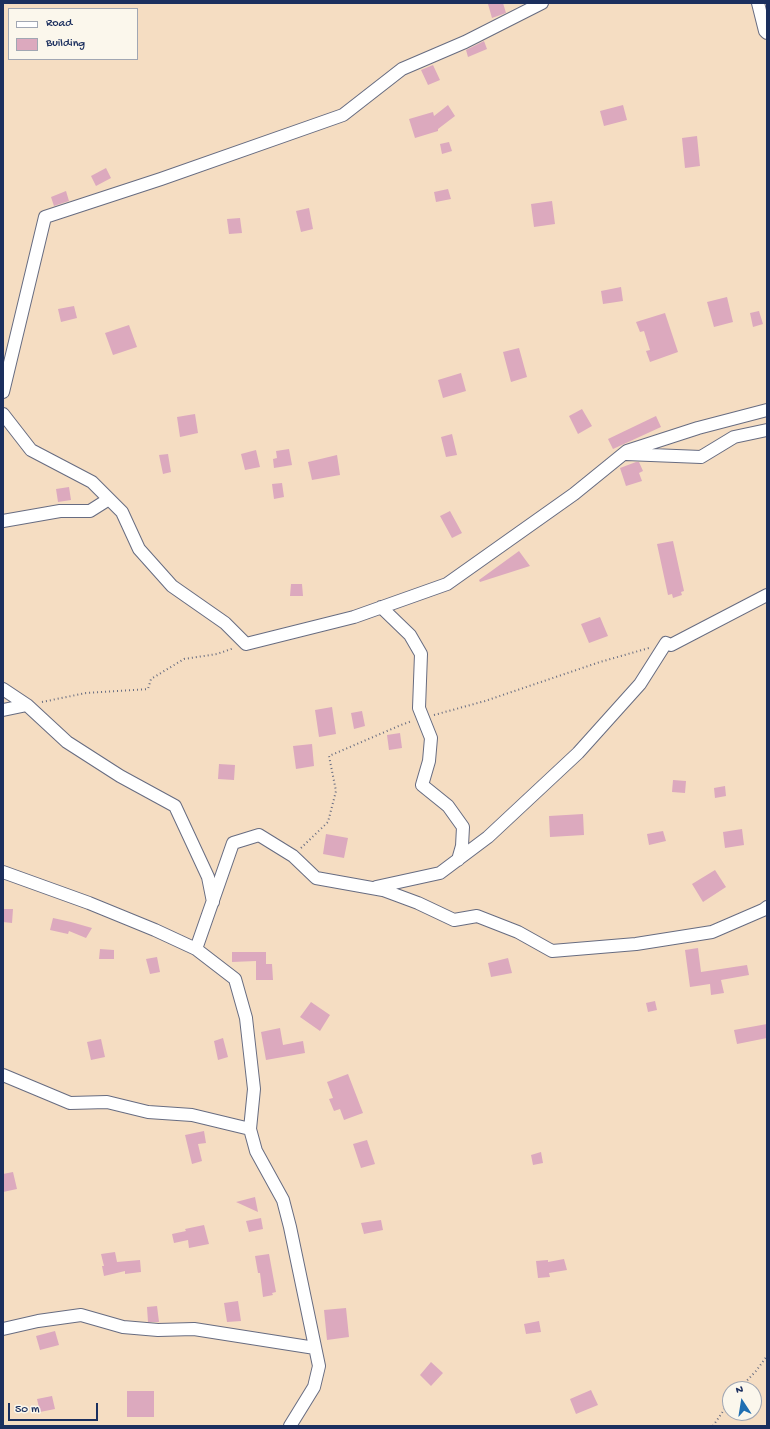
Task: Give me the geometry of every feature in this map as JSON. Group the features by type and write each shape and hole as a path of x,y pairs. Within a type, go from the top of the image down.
{"street":[{"path":"3,392 45,217 161,180 343,115 402,69 465,42 542,3"},
{"path":"758,3 765,31 767,33"},
{"path":"3,414 31,450 92,482 122,512 139,549 172,586 225,623 246,644 354,617 447,584 574,494 627,451 698,428 767,410"},
{"path":"623,454 701,457 734,437 767,430"},
{"path":"3,521 60,511 90,511 109,499"},
{"path":"372,888 440,873 458,860 488,837 578,753 640,684 666,643 671,645 767,595"},
{"path":"381,607 410,635 421,654 419,708 431,738 429,761 422,785 448,806 463,827 462,846 458,860"},
{"path":"3,689 27,705 68,742 120,776 175,806 208,877 213,902"},
{"path":"3,710 27,705"},
{"path":"196,949 233,843 259,835 293,856 316,878 383,890 418,902 454,920 477,916 518,932 552,951 636,944 712,932 767,907"},
{"path":"3,872 89,903 196,949 235,980 246,1018 254,1089 250,1129 256,1151 283,1200 319,1366 314,1387 290,1426"},
{"path":"3,1075 70,1103 108,1102 148,1112 192,1115 250,1129"},
{"path":"3,1329 38,1321 81,1315 123,1327 158,1330 194,1329 315,1348"}],"path":[{"path":"293,856 328,822 336,791 329,756 401,724 486,701 600,662 666,643"},
{"path":"27,705 86,693 148,689 151,679 184,659 217,654 246,644"},
{"path":"747,1381 767,1356"},
{"path":"713,1426 722,1413"}],"building":[{"path":"503,3 506,13 492,18 488,4"},
{"path":"484,41 487,49 468,57 466,50"},
{"path":"433,65 440,80 428,85 421,70"},
{"path":"448,105 455,116 438,129 438,131 415,138 409,119 433,112 434,116"},
{"path":"623,105 627,120 604,126 600,111"},
{"path":"697,136 700,166 685,168 682,138"},
{"path":"449,142 452,151 442,154 440,144"},
{"path":"106,168 111,178 96,186 91,176"},
{"path":"448,189 451,199 436,202 434,192"},
{"path":"66,191 69,201 54,206 51,197"},
{"path":"552,201 555,224 534,227 531,204"},
{"path":"309,208 313,229 301,232 296,211"},
{"path":"240,218 242,233 229,234 227,219"},
{"path":"621,287 623,301 603,304 601,291"},
{"path":"727,297 733,322 714,327 707,302"},
{"path":"74,306 77,318 61,322 58,309"},
{"path":"759,311 763,324 753,327 750,313"},
{"path":"665,313 678,352 650,362 646,351 650,350 644,331 640,332 636,322"},
{"path":"129,325 137,347 113,355 105,333"},
{"path":"519,348 527,377 511,382 503,352"},
{"path":"461,373 466,391 443,398 438,380"},
{"path":"582,409 592,426 578,434 569,416"},
{"path":"195,414 198,433 180,437 177,417"},
{"path":"656,416 661,427 613,449 608,439"},
{"path":"452,434 457,455 446,457 441,437"},
{"path":"289,449 292,465 274,468 273,459 277,458 276,451"},
{"path":"256,450 260,467 245,470 241,454"},
{"path":"168,454 171,472 163,474 159,455"},
{"path":"337,455 340,475 312,480 308,462"},
{"path":"639,462 643,471 639,473 642,481 626,486 620,468"},
{"path":"282,483 284,497 274,499 272,484"},
{"path":"69,487 71,500 58,502 56,489"},
{"path":"450,511 462,533 452,538 440,516"},
{"path":"673,541 684,591 681,592 682,595 673,598 672,594 668,595 657,544"},
{"path":"519,551 530,566 480,582 479,580"},
{"path":"291,584 302,584 303,596 290,596"},
{"path":"600,617 608,636 589,643 581,624"},
{"path":"332,707 336,734 319,737 315,710"},
{"path":"362,711 365,726 354,729 351,713"},
{"path":"400,733 402,748 389,750 387,735"},
{"path":"312,744 314,766 296,769 293,746"},
{"path":"219,764 235,765 234,780 218,779"},
{"path":"673,780 686,781 685,793 672,792"},
{"path":"725,786 726,796 715,798 714,788"},
{"path":"583,814 584,835 550,837 549,816"},
{"path":"742,829 744,845 725,848 723,832"},
{"path":"663,831 666,841 649,845 647,834"},
{"path":"326,834 348,838 344,858 323,854"},
{"path":"715,870 726,887 703,902 692,884"},
{"path":"3,909 13,909 12,923 3,922"},
{"path":"53,918 92,928 86,938 69,931 68,934 50,930"},
{"path":"698,948 701,972 747,965 749,975 721,980 724,993 711,995 710,984 690,987 685,950"},
{"path":"100,949 114,950 114,959 99,959"},
{"path":"232,952 266,952 266,964 272,964 273,980 256,980 256,961 232,962"},
{"path":"157,957 160,972 150,974 146,959"},
{"path":"508,958 512,973 491,977 488,963"},
{"path":"655,1001 657,1010 648,1012 646,1003"},
{"path":"311,1002 330,1015 320,1031 300,1017"},
{"path":"767,1024 767,1038 737,1044 734,1030"},
{"path":"280,1028 283,1045 303,1041 305,1053 266,1060 261,1032"},
{"path":"223,1038 228,1057 218,1060 214,1041"},
{"path":"101,1039 105,1057 91,1060 87,1042"},
{"path":"348,1074 363,1113 344,1120 340,1109 334,1111 329,1099 333,1098 327,1082"},
{"path":"204,1131 206,1143 198,1144 202,1161 192,1164 185,1135"},
{"path":"367,1140 375,1164 361,1168 353,1144"},
{"path":"541,1152 543,1163 533,1165 531,1155"},
{"path":"13,1172 17,1189 3,1192 3,1174"},
{"path":"255,1197 258,1212 236,1202"},
{"path":"261,1218 263,1229 249,1232 246,1221"},
{"path":"381,1220 383,1230 364,1234 361,1223"},
{"path":"204,1225 209,1244 189,1248 188,1240 174,1243 172,1234 186,1231 185,1229"},
{"path":"115,1252 117,1262 140,1260 141,1272 125,1274 125,1271 104,1276 102,1266 104,1266 101,1254"},
{"path":"269,1254 276,1292 272,1293 273,1295 263,1297 260,1273 258,1273 255,1256"},
{"path":"564,1259 567,1270 549,1273 550,1277 538,1278 536,1261 548,1260 548,1262"},
{"path":"238,1301 241,1321 227,1322 224,1303"},
{"path":"157,1306 159,1322 148,1322 147,1307"},
{"path":"346,1308 349,1337 327,1340 324,1310"},
{"path":"539,1321 541,1332 526,1334 524,1324"},
{"path":"55,1331 59,1345 40,1350 36,1336"},
{"path":"431,1362 443,1373 431,1386 420,1375"},
{"path":"591,1390 598,1405 576,1414 570,1399"},
{"path":"127,1391 154,1391 154,1417 127,1417"},
{"path":"52,1396 55,1409 40,1412 37,1399"}]}
